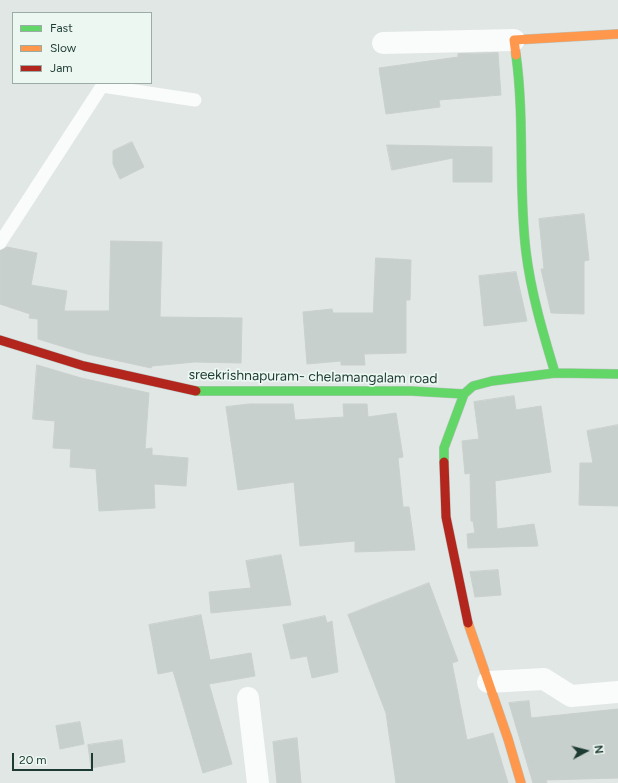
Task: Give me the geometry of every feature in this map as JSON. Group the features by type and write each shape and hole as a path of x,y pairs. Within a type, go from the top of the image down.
{"street":[{"path":"383,43 514,40 618,34"},
{"path":"514,40 519,72 522,178 526,251 530,288 555,373"},
{"name":"sreekrishnapuram- chelamangalam road","path":"0,340 84,366 196,391 411,391 464,394"},
{"path":"521,783 508,739 467,620 446,517 444,448 464,394 473,386 555,373 618,374"},
{"path":"488,682 544,679 570,696 618,692"},
{"path":"248,698 258,783"}],"lane":[{"path":"0,243 102,86 195,100"}],"building":[{"path":"498,53 501,95 439,100 440,107 386,114 379,68 458,57 458,54"},
{"path":"132,142 144,167 120,179 113,164 113,151"},
{"path":"387,145 492,147 492,182 453,182 453,158 392,170"},
{"path":"584,214 589,260 584,261 584,314 551,313 541,269 544,269 539,219"},
{"path":"111,241 162,242 160,317 242,318 241,363 195,362 152,366 151,368 87,354 38,339 38,319 29,318 30,314 0,304 0,251 7,247 37,253 31,285 67,291 64,311 109,311"},
{"path":"376,258 411,260 410,300 406,300 406,353 364,354 365,365 341,365 341,361 307,364 303,312 332,309 333,313 373,313"},
{"path":"516,272 527,321 484,326 479,276"},
{"path":"37,365 81,378 149,393 145,449 152,448 152,455 188,458 186,486 154,484 155,508 99,511 96,469 70,467 71,449 53,448 55,421 33,419"},
{"path":"514,396 516,410 541,406 551,472 495,481 497,529 534,524 538,546 468,548 467,534 475,533 473,521 471,521 470,473 465,474 462,441 479,439 474,402"},
{"path":"249,404 293,404 295,420 344,417 343,404 367,404 368,417 396,413 403,457 398,458 403,507 409,507 415,550 355,552 355,541 300,546 294,482 238,490 226,407"},
{"path":"618,425 618,506 579,505 580,463 593,463 587,431"},
{"path":"281,555 291,605 211,613 209,592 251,588 246,561"},
{"path":"498,570 501,595 475,597 470,572"},
{"path":"429,583 458,661 452,663 467,740 493,733 508,783 396,783 386,713 348,615"},
{"path":"201,615 210,660 251,653 255,676 209,684 232,764 203,773 173,671 158,674 149,625"},
{"path":"325,616 327,623 332,621 338,672 312,678 307,656 291,659 283,625"},
{"path":"529,701 531,718 618,709 618,778 546,780 547,783 533,783 509,703"},
{"path":"80,722 84,744 60,749 56,726"},
{"path":"297,738 301,783 277,783 273,742"},
{"path":"122,740 125,762 91,768 88,745"}],"traffic: fast":[{"path":"516,55 519,79 522,203 526,252 534,298 555,373"},
{"path":"444,462 444,448 464,394 473,386 492,381 555,373 618,374"},
{"path":"196,391 411,391 464,394"}],"traffic: slow":[{"path":"516,55 514,40 618,34"},
{"path":"468,623 508,739 521,783"}],"traffic: jam":[{"path":"0,340 84,366 196,391"},
{"path":"444,462 446,517 468,623"}]}
